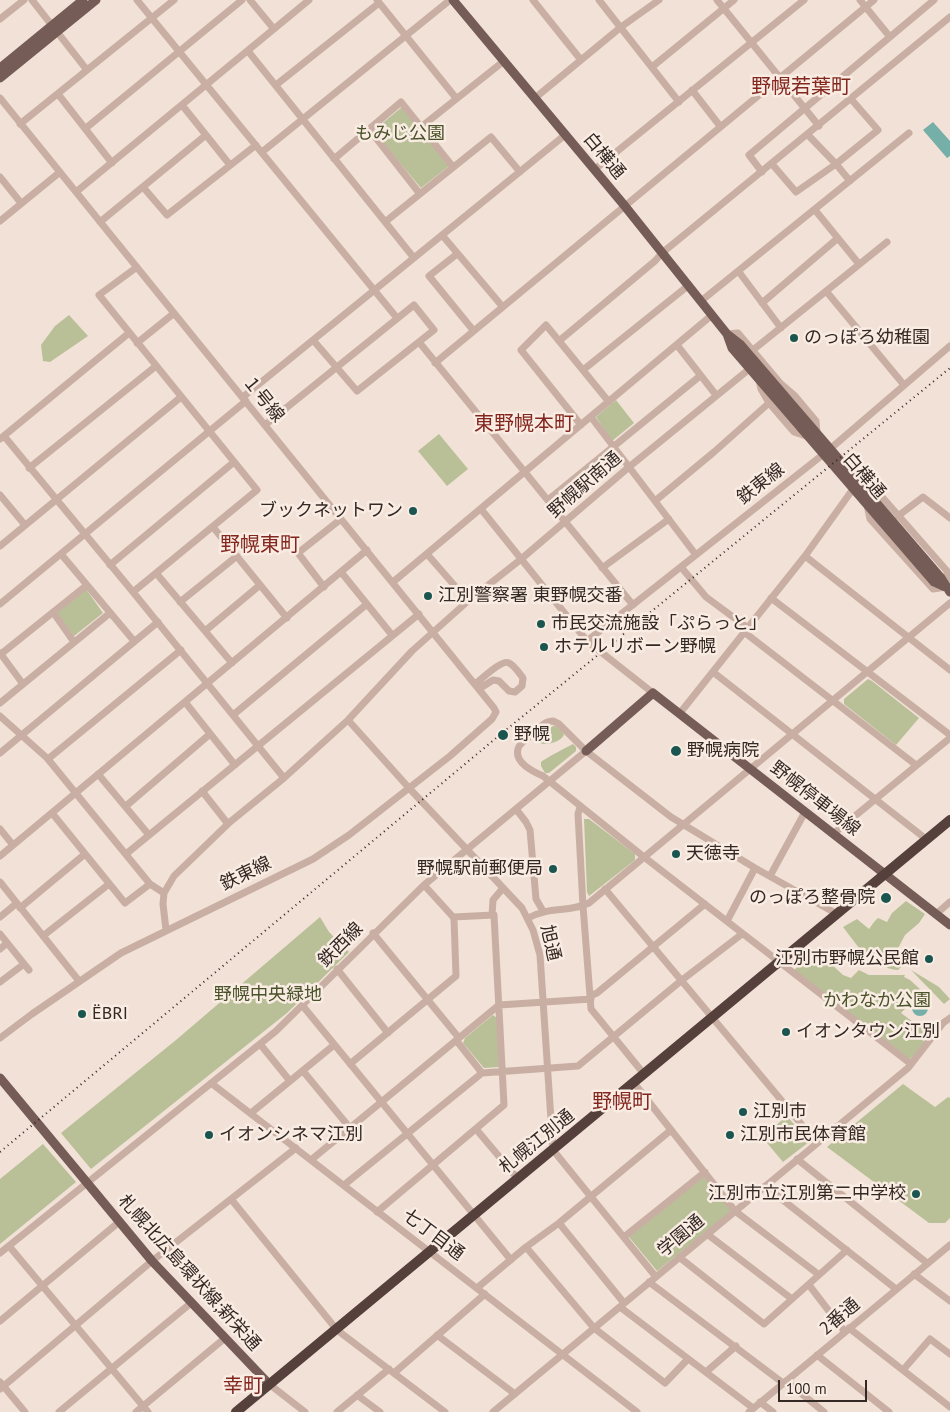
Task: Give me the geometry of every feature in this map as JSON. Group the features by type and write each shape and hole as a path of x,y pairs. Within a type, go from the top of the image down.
{"highway":[{"name":"札幌江別通","path":"236,1412 950,820"}],"main road":[{"path":"0,78 83,0"},
{"path":"0,68 96,0"},
{"name":"白樺通","path":"452,0 624,205 727,334 740,344 759,380 813,435"},
{"name":"白樺通","path":"753,366 827,451 852,474 941,578 948,590"},
{"name":"白樺通","path":"827,451 853,489 934,582 948,590"},
{"path":"586,751 653,693"},
{"name":"野幌停車場線","path":"653,693 950,925"},
{"name":"札幌北広島環状線;新栄通","path":"0,1078 152,1261 269,1384"}],"street":[{"path":"0,19 24,0"},
{"path":"32,0 87,70"},
{"path":"137,0 398,318"},
{"path":"20,124 174,0"},
{"path":"86,128 242,0"},
{"path":"250,0 274,29"},
{"path":"76,192 309,0"},
{"path":"262,152 452,0"},
{"path":"534,0 581,60"},
{"path":"600,0 679,102"},
{"path":"535,98 621,27 659,0"},
{"path":"717,0 819,126"},
{"path":"652,67 734,0"},
{"path":"594,170 804,0"},
{"path":"860,0 890,37"},
{"path":"435,362 874,0"},
{"path":"762,172 749,155 934,0"},
{"path":"276,86 378,1 456,98"},
{"path":"559,341 655,261 662,253 950,17"},
{"path":"248,51 414,258"},
{"path":"421,127 504,61"},
{"path":"692,90 720,126"},
{"path":"58,94 112,162"},
{"name":"１号線","path":"0,98 173,314 477,686 496,710 492,719"},
{"path":"772,164 796,192 836,164 878,130 851,99"},
{"path":"334,159 401,102 453,167"},
{"path":"182,105 230,166"},
{"path":"369,129 420,194"},
{"path":"701,301 909,133"},
{"path":"100,222 206,135"},
{"path":"0,604 209,432 312,340 565,135"},
{"path":"808,135 850,181"},
{"path":"385,222 491,137 520,172"},
{"path":"144,187 167,215 256,145"},
{"path":"0,221 60,172"},
{"path":"0,177 21,204"},
{"path":"815,210 860,264"},
{"path":"442,235 502,306"},
{"path":"762,303 838,238"},
{"path":"753,350 887,242"},
{"path":"458,254 429,276 474,330"},
{"path":"133,592 257,490 99,296 136,267"},
{"path":"739,272 781,328"},
{"path":"583,370 689,285"},
{"path":"826,291 904,385"},
{"path":"265,425 336,368 414,305 434,330 357,391 336,368 312,340"},
{"path":"137,343 173,314"},
{"path":"393,582 712,315"},
{"path":"581,425 521,350 546,325 609,402"},
{"path":"129,333 2,438 110,564 284,778"},
{"path":"727,334 738,333 781,384 816,421 813,435 794,432 769,404 759,380"},
{"path":"419,342 633,605"},
{"path":"677,345 716,395"},
{"name":"鉄東線","path":"587,641 827,451 950,346"},
{"path":"29,468 156,366"},
{"name":"野幌駅南通","path":"164,893 174,876 228,824 284,778 348,720 412,651 468,601 753,366"},
{"path":"548,500 700,376"},
{"path":"0,546 181,397"},
{"path":"655,501 769,404"},
{"path":"591,417 696,555"},
{"path":"110,564 234,462"},
{"path":"852,474 869,482 947,571 948,590"},
{"path":"680,713 805,556 853,489"},
{"path":"0,495 25,525"},
{"path":"898,516 923,497 950,518"},
{"path":"481,509 520,560 587,641 653,693"},
{"path":"324,587 298,553 341,519"},
{"path":"602,568 668,519"},
{"path":"213,526 287,618"},
{"path":"0,856 367,550"},
{"path":"61,554 134,642"},
{"path":"427,554 468,601"},
{"path":"180,602 237,556"},
{"path":"805,556 950,670"},
{"path":"681,567 706,597 916,765"},
{"path":"341,572 392,635"},
{"path":"156,574 232,664"},
{"path":"24,684 0,653 86,585"},
{"path":"204,631 260,585"},
{"path":"771,598 950,736 833,834"},
{"path":"528,918 543,911 583,906 950,603"},
{"path":"233,714 367,604"},
{"path":"53,612 74,642"},
{"path":"0,703 110,613"},
{"path":"126,854 419,614"},
{"path":"0,753 158,622"},
{"path":"48,759 180,650"},
{"path":"506,662 511,664 523,678 522,686 514,692 509,691 499,681 493,680 477,686 500,664 506,662"},
{"path":"713,672 926,839"},
{"path":"185,702 235,764"},
{"path":"0,716 48,759 150,884 164,893 163,904 166,930"},
{"name":"鉄東線","path":"0,1038 121,953 313,859 350,835 450,756 492,719"},
{"name":"旭通","path":"348,720 466,850 522,908 528,918 538,941 540,955 553,1150"},
{"path":"836,914 670,817 586,751 554,721 544,723 520,744 518,754 532,772 543,776 726,922 912,1064"},
{"path":"126,806 210,734"},
{"name":"鉄西線","path":"0,1254 86,1182 276,1031 373,933 424,885 586,751"},
{"path":"98,774 149,835"},
{"path":"202,791 228,824"},
{"path":"580,807 578,814 583,906 592,1009 644,1074"},
{"path":"516,809 530,830 536,899 543,911"},
{"path":"770,876 805,812"},
{"path":"52,813 125,903 150,884"},
{"path":"0,829 13,845"},
{"path":"0,917 19,906 85,854"},
{"path":"726,922 755,868"},
{"path":"0,882 79,982"},
{"path":"43,936 109,884"},
{"path":"350,1064 456,976 453,917 424,885"},
{"path":"377,1212 504,1105 494,914 492,915 492,900 503,888"},
{"path":"605,889 817,1143"},
{"path":"936,914 950,902"},
{"path":"311,1160 499,1005 591,998 705,904"},
{"path":"453,917 492,915"},
{"path":"373,933 428,1000 482,1073"},
{"path":"0,934 26,967 0,982"},
{"path":"344,1185 482,1073 578,1066 682,980 742,934"},
{"path":"0,949 7,943"},
{"path":"337,969 388,1033"},
{"path":"302,1005 510,1260"},
{"name":"学園通","path":"493,1412 912,1064 943,1023 950,1018"},
{"path":"260,1044 290,1081"},
{"path":"251,1113 334,1045"},
{"path":"302,1071 350,1128"},
{"name":"七丁目通","path":"211,1083 637,1412"},
{"path":"634,1083 735,1211 818,1274"},
{"path":"476,1129 518,1179"},
{"path":"477,1288 671,1130"},
{"path":"25,1412 1,1386 152,1261 296,1148"},
{"path":"553,1150 656,1277"},
{"path":"797,1159 927,1263"},
{"path":"624,1238 705,1172"},
{"path":"764,1186 896,1289"},
{"path":"231,1199 337,1330 445,1412"},
{"path":"0,1321 119,1222"},
{"path":"559,1223 622,1305 751,1410"},
{"path":"707,1234 792,1299"},
{"name":"2番通","path":"751,1410 950,1244"},
{"path":"10,1246 145,1409"},
{"path":"526,1247 594,1328 665,1383 688,1359"},
{"path":"679,1257 764,1324 847,1250"},
{"path":"914,1274 950,1301"},
{"path":"649,1282 824,1412"},
{"path":"809,1285 847,1330 950,1407"},
{"path":"337,1412 437,1335 485,1294"},
{"path":"59,1412 191,1303"},
{"path":"437,1335 515,1394"},
{"path":"136,1412 145,1409 225,1338"},
{"path":"903,1370 930,1339 950,1354"},
{"path":"706,1372 736,1346"},
{"path":"817,1355 889,1412"},
{"path":"269,1384 305,1412"},
{"path":"357,1395 380,1412"},
{"path":"760,1402 773,1412"}],"green space":[{"name":"もみじ公園","path":"402,107 449,166 421,188 373,131"},
{"path":"69,315 88,336 50,362 43,361 41,345 55,326"},
{"path":"616,400 634,423 612,441 596,417"},
{"path":"439,434 468,469 447,486 418,451"},
{"path":"86,589 103,613 74,636 56,612"},
{"path":"868,679 919,718 896,745 844,704 844,699"},
{"path":"553,726 561,730 564,735 550,744 540,743 542,734"},
{"path":"573,744 576,747 576,751 549,773 545,773 541,762"},
{"path":"584,819 589,819 635,854 635,860 589,896 587,892"},
{"path":"906,901 925,914 919,923 905,935 895,954 904,964 898,970 890,969 885,966 883,961 859,948 843,927 857,919 869,929 878,918 887,922 892,913"},
{"name":"野幌中央緑地","path":"320,917 329,932 349,952 287,1013 91,1169 61,1133 176,1040"},
{"name":"かわなか公園","path":"817,951 843,975 851,978 859,970 869,975 905,975 904,977 922,991 901,1013 917,1025 933,1032 922,1048 909,1060 794,970"},
{"path":"911,970 939,987 950,999 944,1004"},
{"path":"493,1015 497,1018 499,1067 484,1068 463,1043 465,1038"},
{"name":"江別市立江別第二中学校","path":"903,1084 935,1107 948,1097 950,1098 950,1218 945,1223 929,1223 827,1147"},
{"path":"787,1116 809,1142 783,1162 762,1137"},
{"path":"43,1144 76,1182 0,1244 0,1179"},
{"path":"703,1176 732,1211 657,1271 629,1237"}],"water":[{"path":"933,122 950,141 950,156 947,158 923,130"},
{"path":"920,1000 926,1002 928,1008 926,1014 920,1016 914,1014 912,1008 914,1002"}],"railway":[{"path":"0,1152 501,734 950,368"}],"place":[{"name":"のっぽろ幼稚園","path":"794,338"},
{"name":"ブックネットワン","path":"413,511"},
{"name":"江別警察署 東野幌交番","path":"428,596"},
{"name":"市民交流施設「ぷらっと」","path":"541,624"},
{"name":"ホテルリボーン野幌","path":"544,647"},
{"name":"野幌","path":"503,735"},
{"name":"野幌病院","path":"676,751"},
{"name":"天徳寺","path":"676,854"},
{"name":"野幌駅前郵便局","path":"553,869"},
{"name":"のっぽろ整骨院","path":"886,898"},
{"name":"江別市野幌公民館","path":"929,959"},
{"name":"ËBRI","path":"82,1014"},
{"name":"イオンタウン江別","path":"786,1032"},
{"name":"江別市","path":"743,1112"},
{"name":"イオンシネマ江別","path":"209,1135"},
{"name":"江別市民体育館","path":"730,1135"},
{"name":"江別市立江別第二中学校","path":"916,1194"}],"district":[{"name":"野幌若葉町","path":"801,87"},
{"name":"東野幌本町","path":"524,424"},
{"name":"野幌東町","path":"260,545"},
{"name":"野幌町","path":"622,1102"},
{"name":"幸町","path":"243,1386"}]}
